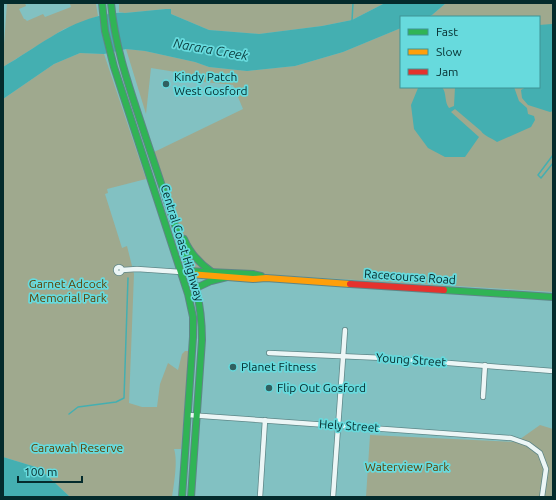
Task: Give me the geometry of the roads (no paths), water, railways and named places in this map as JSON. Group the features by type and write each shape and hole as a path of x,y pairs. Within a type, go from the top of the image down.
{"main road":[{"name":"Central Coast Highway","path":"102,3 111,57 190,301 193,326 182,497"},
{"name":"Central Coast Highway","path":"111,6 120,55 196,288 200,307 202,327 191,497"},
{"path":"166,198 186,244 198,261 212,272"},
{"name":"Racecourse Road","path":"181,272 253,279 266,278 553,297"},
{"name":"Racecourse Road","path":"190,273 212,272 253,274 266,278"},
{"path":"196,288 207,282 227,277"}],"street":[{"path":"122,270 137,269 181,272"},
{"path":"333,497 345,330"},
{"name":"Young Street","path":"269,353 344,356 553,370"},
{"path":"483,397 485,365"},
{"name":"Hely Street","path":"188,415 511,438 528,444 540,453 546,469 542,497"},
{"path":"260,497 265,420"}],"water":[{"name":"Narara Creek","path":"385,3 446,3 430,16 400,16 400,28 343,52 295,66 247,71 209,67 195,62 145,51 126,49 104,54 80,53 54,64 3,99 3,67 63,30 103,15 171,9 171,14 209,30 259,34 322,26 352,20"},
{"path":"553,24 553,111 550,112 528,105 522,98 521,90 524,88 540,88 540,25"},
{"path":"418,88 442,88 446,103 449,108 454,106 455,88 514,88 519,101 527,108 528,114 534,116 535,120 531,127 497,142 484,134 455,109 451,112 479,137 465,157 445,157 428,148 414,129 411,105"},
{"path":"3,457 39,468 70,497 3,497"}],"waterway":[{"path":"352,21 353,3"},
{"path":"553,155 538,175 541,178 553,163"},
{"path":"69,414 78,407 116,402 124,398 128,278"}],"place":[{"name":"Kindy Patch West Gosford","path":"166,84"},
{"name":"Planet Fitness","path":"233,367"},
{"name":"Flip Out Gosford","path":"269,388"}],"park label":[{"name":"Garnet Adcock Memorial Park","path":"68,291"},
{"name":"Carawah Reserve","path":"77,448"},
{"name":"Waterview Park","path":"407,467"}]}
